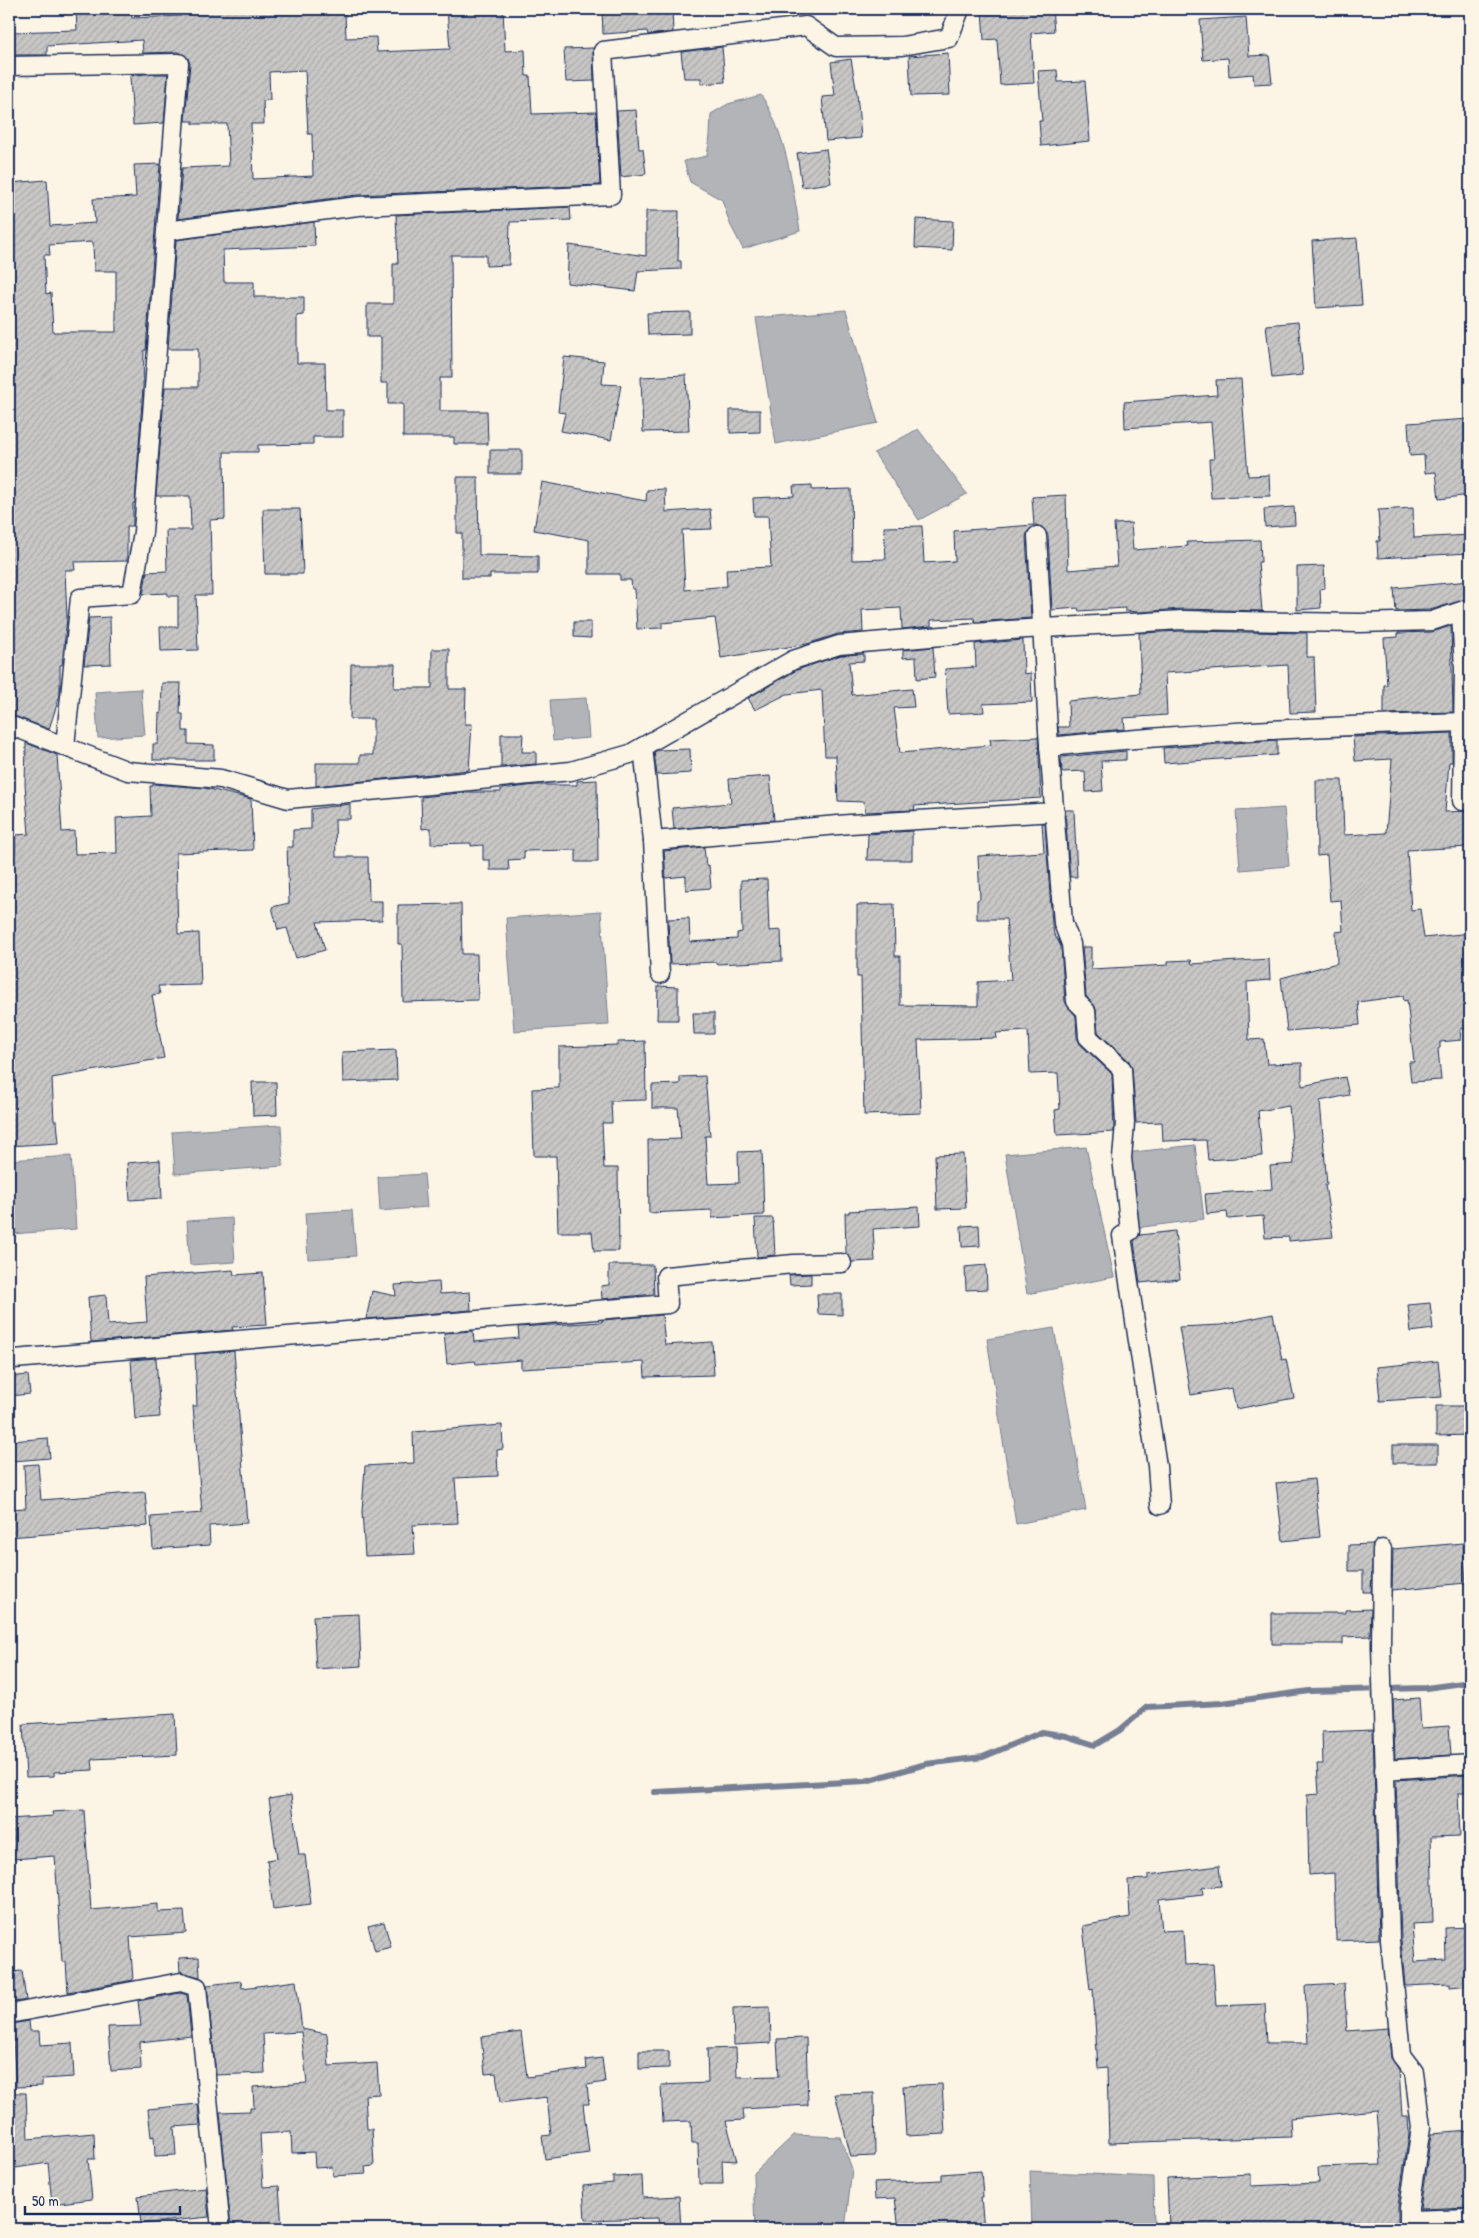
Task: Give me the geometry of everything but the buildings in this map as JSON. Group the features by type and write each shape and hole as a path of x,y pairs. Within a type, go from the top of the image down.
{"street":[{"path":"166,231 358,206 611,195 603,51 806,26 836,47 902,46 950,38 960,9"},
{"path":"9,66 179,63 142,532 132,594 80,598 65,746"},
{"path":"1037,536 1049,747 1063,923 1071,944 1076,1000 1086,1011 1088,1037 1122,1069 1124,1123 1122,1158 1130,1232 1122,1236 1155,1457 1160,1505"},
{"path":"9,725 128,771 221,779 288,799 570,771 630,754 794,660 839,644 1043,628 1182,620 1359,623 1432,621 1466,610 1462,801"},
{"path":"1049,747 1154,737 1373,724 1464,722"},
{"path":"643,747 653,841 660,974"},
{"path":"653,841 897,820 1055,812"},
{"path":"9,1357 14,1359 668,1304 666,1276 794,1264 842,1263"},
{"path":"1382,1549 1381,1646 1390,1940 1401,2055 1414,2072 1421,2127 1409,2225 1470,2218"},
{"path":"1384,1770 1470,1764"},
{"path":"9,2014 181,1982 197,1987 221,2229"}],"shaded area":[{"path":"761,95 770,110 783,143 800,231 743,249 730,224 722,200 690,182 684,161 707,156 711,114 728,104"},
{"path":"846,310 878,423 776,444 756,318"},
{"path":"918,429 967,494 919,520 874,453"},
{"path":"141,689 145,735 98,738 95,692"},
{"path":"586,698 589,738 553,741 550,700"},
{"path":"1284,808 1289,866 1240,870 1236,811"},
{"path":"601,911 609,1025 514,1031 506,918"},
{"path":"281,1125 283,1166 175,1174 172,1132"},
{"path":"1195,1145 1204,1219 1135,1228 1126,1153"},
{"path":"1086,1147 1114,1277 1027,1294 1005,1154"},
{"path":"71,1156 76,1229 12,1234 9,1160"},
{"path":"424,1174 427,1207 380,1211 378,1177"},
{"path":"352,1210 356,1256 308,1259 305,1213"},
{"path":"232,1218 235,1262 190,1265 187,1221"},
{"path":"1054,1328 1086,1510 1016,1524 987,1339"},
{"path":"794,2135 840,2137 852,2169 845,2229 755,2229 753,2174"},
{"path":"1030,2171 1153,2177 1154,2229 1032,2229"}],"waterway":[{"path":"655,1792 866,1781 926,1764 983,1757 1042,1732 1067,1736 1095,1745 1120,1730 1147,1707 1222,1703 1309,1691 1426,1688 1470,1682"}],"tunnel":[{"path":"1371,1689 1392,1689"}]}
